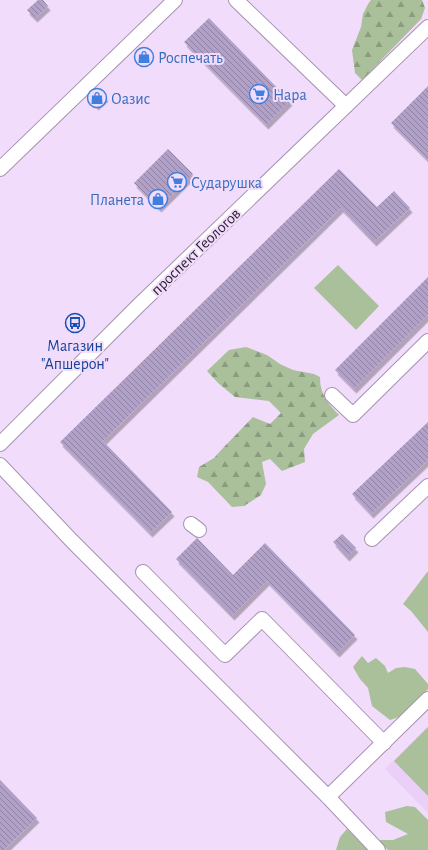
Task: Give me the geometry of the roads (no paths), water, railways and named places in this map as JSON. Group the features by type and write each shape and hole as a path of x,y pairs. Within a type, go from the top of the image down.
{"street":[{"path":"0,169 175,0"},
{"path":"236,0 346,106"},
{"name":"проспект Геологов","path":"0,444 138,306 428,27"},
{"path":"332,395 353,415 428,341"},
{"path":"0,465 72,541 328,797 378,850"},
{"path":"372,539 428,486"},
{"path":"143,572 226,655 262,619 384,743"},
{"path":"328,797 428,699"}],"place":[{"name":"Роспечать","path":"144,57"},
{"name":"Нара","path":"259,94"},
{"name":"Оазис","path":"97,98"},
{"name":"Сударушка","path":"177,182"},
{"name":"Планета","path":"158,199"},
{"name":"Магазин \"Апшерон\"","path":"75,323"}]}
